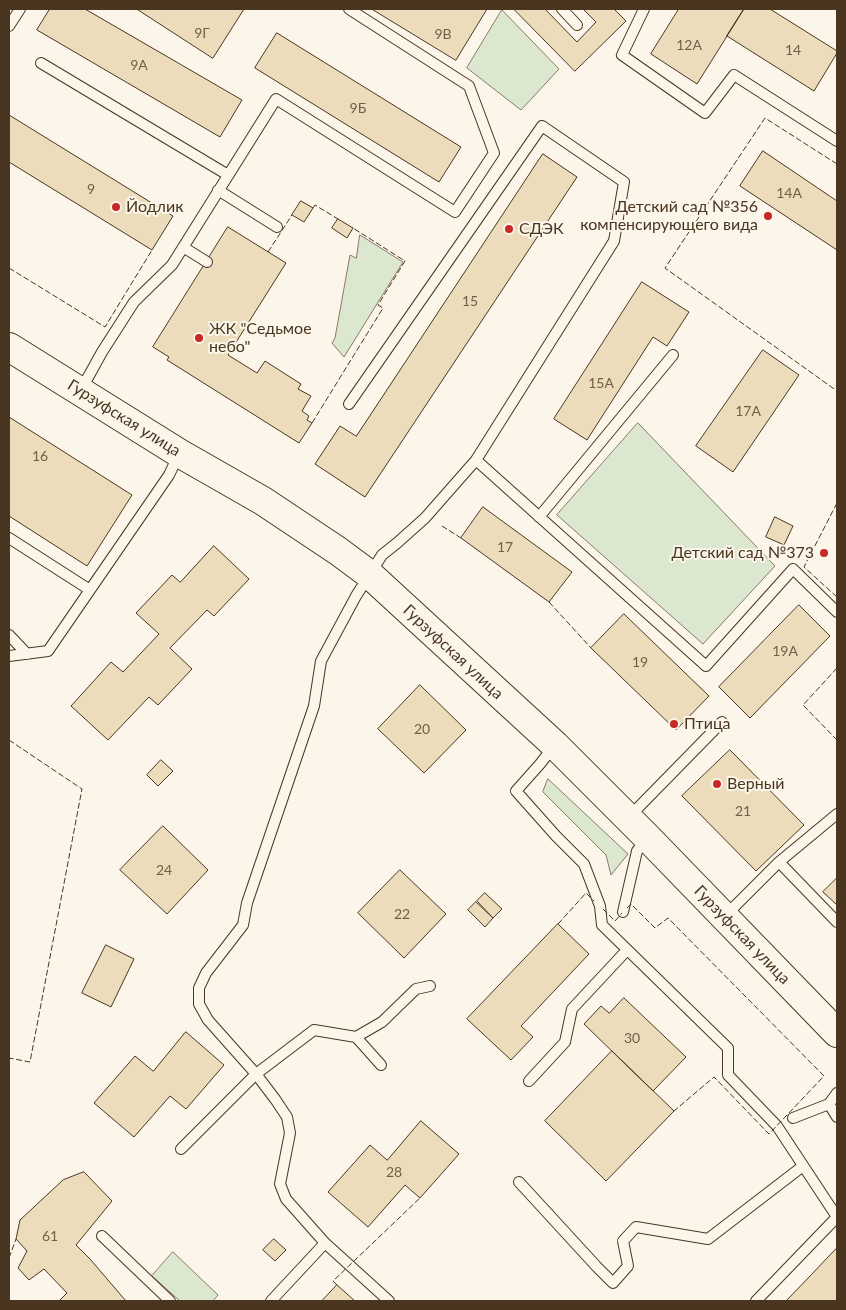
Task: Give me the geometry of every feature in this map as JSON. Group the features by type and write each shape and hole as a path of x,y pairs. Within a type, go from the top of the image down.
{"main road":[{"name":"Гурзуфская улица","path":"9,347 180,453 262,501 338,551 369,574 555,745 837,1032"}],"lane":[{"path":"9,26 20,9"},
{"path":"81,391 102,352 134,302 172,265 276,99 456,212 494,153 469,86 349,9"},
{"path":"562,9 577,25"},
{"path":"644,9 622,55 705,113 734,75 837,141"},
{"path":"41,63 228,175"},
{"path":"349,404 542,126 624,182 614,241 476,460 425,518 382,556 369,574 322,661 314,706 247,902 243,925 206,973 200,988 199,1004 208,1020 256,1074 287,1117 290,1133 280,1184 286,1199 325,1243 388,1301"},
{"path":"218,190 277,227"},
{"path":"183,247 206,262"},
{"path":"540,516 673,355"},
{"path":"9,656 48,651 170,475 180,453"},
{"path":"476,460 706,666 793,569 837,612"},
{"path":"9,538 90,590"},
{"path":"9,635 27,654"},
{"path":"628,818 722,722"},
{"path":"555,745 516,791 584,864 600,906 602,924 728,1048 728,1075 778,1126 837,1217 756,1301"},
{"path":"724,917 778,862 837,814"},
{"path":"623,912 637,851 647,838"},
{"path":"778,862 837,922"},
{"path":"530,1081 565,1042 572,1009 628,950"},
{"path":"356,1037 382,1022 416,989 430,986"},
{"path":"181,1149 256,1074 314,1030 356,1037 381,1065"},
{"path":"793,1118 828,1104 837,1093"},
{"path":"828,1104 837,1117"},
{"path":"519,1182 613,1283 628,1266 623,1241 636,1227 708,1239 803,1166"},
{"path":"102,1236 170,1301"},
{"path":"271,1301 325,1243"}],"green space":[{"path":"502,10 559,69 521,110 467,68"},
{"path":"360,235 403,262 344,357 332,343 335,338 350,255 356,258"},
{"path":"638,423 775,566 703,644 557,515"},
{"path":"548,779 628,854 611,875 606,855 543,792"},
{"path":"173,1252 218,1295 213,1301 180,1301 152,1276"}],"building":[{"path":"50,9 85,9 242,100 220,137 37,30"},
{"path":"137,9 244,9 213,58"},
{"path":"372,9 487,9 456,60"},
{"path":"514,9 545,9 577,42 596,22 583,9 614,9 626,21 575,71"},
{"path":"679,9 744,9 697,84 651,54"},
{"path":"744,9 770,9 837,51 814,91 727,36"},
{"path":"277,33 461,147 439,182 255,68"},
{"path":"9,115 173,216 152,250 9,162"},
{"path":"763,151 837,201 837,250 740,186"},
{"path":"543,154 577,177 365,497 315,464 340,426 356,436"},
{"path":"301,201 313,208 304,222 292,215"},
{"path":"338,219 353,228 347,238 332,228"},
{"name":"ЖК \"Седьмое небо\"","path":"228,227 286,263 228,355 257,373 265,361 301,384 298,389 311,396 302,411 309,416 307,420 312,423 299,443 167,360 169,357 153,347"},
{"path":"642,282 689,312 667,346 653,337 587,440 554,419"},
{"path":"763,350 799,375 733,472 696,446"},
{"path":"9,417 132,495 87,566 9,516"},
{"path":"483,507 572,572 549,602 461,538"},
{"path":"775,517 793,526 784,545 766,537"},
{"path":"214,546 249,579 214,616 207,610 170,648 192,669 158,705 149,697 108,740 71,706 111,662 123,672 159,634 136,613 172,575 180,582"},
{"path":"799,605 830,636 750,718 719,687"},
{"path":"624,614 709,696 676,730 591,648"},
{"path":"420,685 466,730 424,773 378,729"},
{"path":"730,750 804,825 756,871 682,796"},
{"path":"161,760 173,771 158,786 147,775"},
{"path":"163,826 208,870 167,914 120,870"},
{"path":"400,870 446,914 404,958 358,913"},
{"path":"837,878 837,905 823,892"},
{"path":"485,893 502,909 493,918 477,901"},
{"path":"476,902 493,918 485,927 468,910"},
{"path":"558,924 589,954 521,1026 533,1037 511,1060 467,1019"},
{"path":"106,945 134,959 111,1007 82,993"},
{"path":"624,998 686,1057 653,1091 584,1024 601,1006 609,1013"},
{"path":"186,1032 224,1065 186,1109 170,1096 134,1137 94,1103 135,1056 153,1071"},
{"path":"612,1051 674,1111 606,1181 545,1121"},
{"path":"421,1121 459,1154 420,1198 405,1185 368,1227 328,1192 370,1145 387,1160"},
{"path":"84,1172 112,1201 76,1245 126,1301 59,1301 67,1293 44,1269 29,1280 18,1268 27,1251 16,1239 20,1220 63,1180"},
{"path":"274,1239 286,1250 275,1261 263,1250"},
{"path":"837,1248 837,1301 786,1301 811,1275"},
{"path":"337,1285 355,1301 322,1301"}],"fence":[{"path":"837,164 765,118 665,268 837,391"},
{"path":"313,208 315,205 338,219"},
{"path":"268,252 292,215"},
{"path":"312,423 383,308 378,305 405,261 353,228"},
{"path":"9,268 105,327 152,250"},
{"path":"837,503 804,567 837,597"},
{"path":"442,526 461,538"},
{"path":"549,602 591,648"},
{"path":"837,668 803,705 837,740"},
{"path":"9,740 82,789 30,1062 9,1058"},
{"path":"558,924 586,893 594,901"},
{"path":"627,908 631,904 655,928 668,918 824,1076 769,1134 714,1077 674,1111"},
{"path":"603,909 615,921 622,913"},
{"path":"337,1285 333,1281 420,1198"},
{"path":"9,1258 16,1239"}],"place":[{"name":"Йодлик","path":"116,207"},
{"name":"Детский сад №356 компенсирующего вида","path":"768,216"},
{"name":"СДЭК","path":"509,229"},
{"name":"ЖК \"Седьмое небо\"","path":"199,338"},
{"name":"Детский сад №373","path":"824,553"},
{"name":"Птица","path":"674,724"},
{"name":"Верный","path":"717,784"}]}
